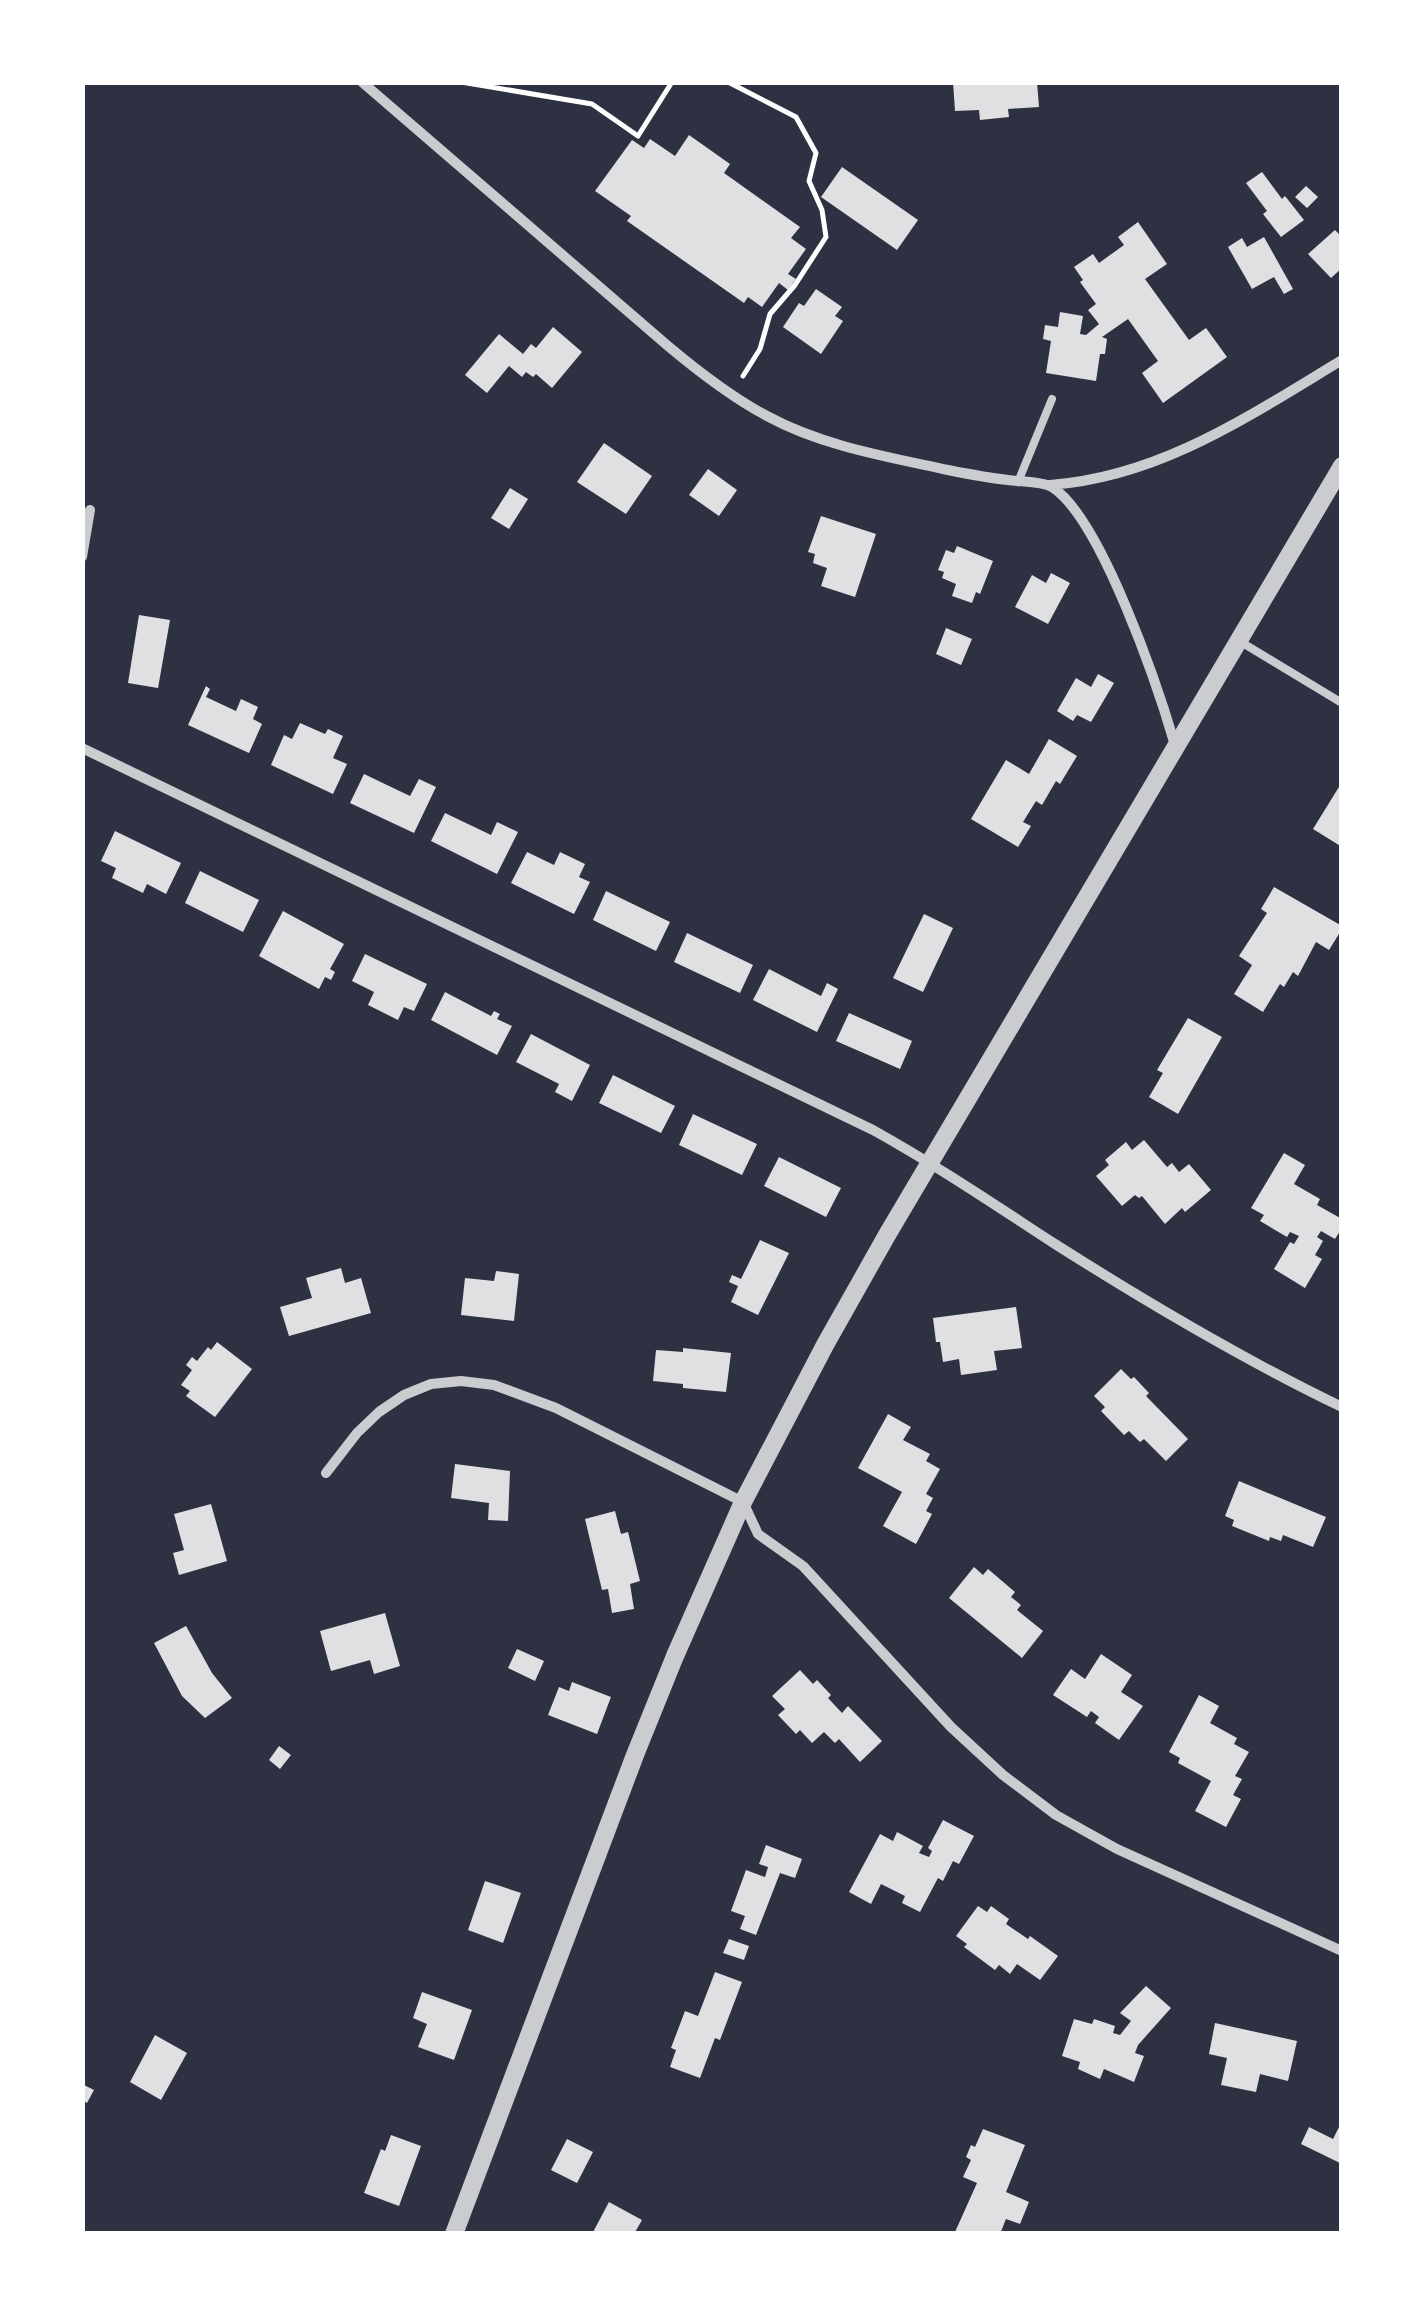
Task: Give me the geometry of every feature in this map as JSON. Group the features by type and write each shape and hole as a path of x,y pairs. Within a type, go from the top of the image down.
{"street":[{"path":"362,82 700,372 766,416 796,430 856,448 1018,482 1074,484 1138,469 1172,455 1248,416 1342,360"},
{"path":"454,2234 654,1707 743,1502 825,1345 930,1160 1342,466"},
{"path":"1050,485 1077,513 1113,578 1151,669 1175,746"},
{"path":"82,557 90,510"},
{"path":"82,748 930,1160 1164,1312 1240,1356 1342,1407"},
{"path":"326,1473 378,1412 404,1395 432,1384 461,1381 494,1385 542,1402 743,1502 758,1534 803,1566 951,1728 1031,1797 1118,1849 1342,1951"}],"lane":[{"path":"1018,482 1052,399"},
{"path":"1237,640 1342,703"}],"path":[{"path":"461,82 592,104 638,136 672,82"},
{"path":"728,82 796,117 816,152 809,182 822,210 826,237 770,314 760,349 744,376"}],"building":[{"path":"953,82 1037,82 1039,107 1008,109 1009,117 980,120 979,110 955,111"},
{"path":"689,135 730,164 724,173 800,227 791,238 806,249 788,274 796,279 788,290 779,283 762,307 748,297 744,303 627,221 631,216 595,191 632,140 644,148 650,139 675,156"},
{"path":"842,167 918,220 897,250 821,197"},
{"path":"1262,172 1304,220 1281,237 1246,183"},
{"path":"1306,186 1318,197 1307,208 1295,197"},
{"path":"1138,222 1167,264 1145,279 1189,340 1206,328 1227,357 1163,403 1142,373 1158,361 1128,319 1102,337 1107,339 1105,354 1100,354 1096,381 1046,373 1051,341 1043,339 1045,325 1058,327 1060,312 1083,316 1080,334 1086,335 1099,324 1088,310 1096,304 1074,267 1093,254 1099,263 1124,245 1118,237"},
{"path":"1335,230 1342,237 1342,268 1331,278 1308,254"},
{"path":"1264,237 1293,289 1284,294 1274,277 1252,289 1228,247 1242,238 1247,247"},
{"path":"816,289 842,307 835,316 843,321 821,354 783,327 799,303 804,306"},
{"path":"553,327 582,352 552,388 536,374 533,377 526,372 522,377 509,366 487,393 465,375 499,334 523,354 531,344 536,348"},
{"path":"604,443 652,476 626,514 577,482"},
{"path":"708,469 737,490 719,516 689,495"},
{"path":"510,488 528,499 509,529 491,518"},
{"path":"821,516 876,534 855,597 821,586 827,568 813,563 815,554 808,552"},
{"path":"957,546 993,561 980,594 976,592 972,603 952,596 956,584 942,578 944,572 938,570 946,550 954,553"},
{"path":"1051,573 1070,583 1048,624 1015,607 1032,575 1046,583"},
{"path":"139,615 170,620 158,688 128,683"},
{"path":"946,628 972,639 961,665 936,654"},
{"path":"1098,674 1114,683 1091,722 1077,715 1073,721 1057,711 1076,678 1091,687"},
{"path":"206,686 210,689 206,697 236,711 241,699 258,707 253,719 262,724 249,753 188,725"},
{"path":"300,723 325,734 328,729 343,736 333,758 347,764 333,794 271,765 284,735 292,739"},
{"path":"1049,739 1077,756 1042,805 1036,801 1023,822 1031,826 1018,847 971,819 1006,760 1029,774"},
{"path":"364,774 410,796 419,779 436,787 414,833 350,803"},
{"path":"1342,782 1342,847 1313,829"},
{"path":"445,813 491,835 497,822 518,832 497,874 431,841"},
{"path":"115,831 181,863 166,894 147,884 143,893 112,878 116,868 101,861"},
{"path":"527,852 554,865 560,852 585,864 579,877 590,882 574,914 511,883"},
{"path":"200,871 259,900 243,932 185,903"},
{"path":"1274,887 1342,929 1329,950 1316,942 1298,976 1293,972 1284,987 1280,984 1263,1012 1234,994 1252,965 1239,956 1267,913 1261,909"},
{"path":"606,891 670,922 656,951 593,920"},
{"path":"283,911 344,944 330,969 335,972 331,980 325,977 319,989 259,956"},
{"path":"924,914 953,928 923,992 893,978"},
{"path":"687,933 753,965 740,993 674,962"},
{"path":"365,954 427,984 414,1011 404,1007 398,1020 368,1005 374,992 352,981"},
{"path":"769,969 821,996 827,983 838,989 817,1032 753,1000"},
{"path":"445,992 491,1016 494,1011 500,1014 497,1019 512,1026 497,1055 431,1020"},
{"path":"849,1013 912,1041 900,1069 836,1041"},
{"path":"1188,1018 1222,1037 1178,1114 1149,1097 1163,1073 1157,1070"},
{"path":"531,1034 590,1065 572,1101 555,1092 559,1084 516,1062"},
{"path":"613,1075 675,1106 661,1133 599,1103"},
{"path":"693,1114 757,1144 742,1175 679,1145"},
{"path":"1144,1140 1167,1167 1172,1163 1179,1172 1189,1164 1211,1190 1165,1224 1142,1196 1135,1195 1122,1206 1096,1176 1109,1165 1105,1160 1126,1142 1132,1150"},
{"path":"1284,1153 1305,1165 1294,1184 1320,1199 1317,1205 1342,1219 1335,1239 1321,1231 1317,1237 1323,1241 1315,1255 1322,1259 1305,1288 1274,1269 1290,1242 1294,1244 1299,1236 1290,1232 1287,1237 1260,1221 1264,1215 1251,1208"},
{"path":"779,1157 841,1188 826,1217 764,1186"},
{"path":"760,1240 789,1253 758,1315 731,1302 738,1286 729,1282 732,1275 741,1279"},
{"path":"341,1268 345,1283 361,1278 371,1313 289,1336 280,1307 312,1298 306,1278"},
{"path":"496,1271 519,1274 514,1321 461,1315 465,1278 494,1281"},
{"path":"1016,1307 1022,1348 994,1351 997,1370 961,1375 959,1359 943,1362 933,1318"},
{"path":"217,1342 252,1369 215,1417 186,1396 190,1391 181,1385 192,1370 186,1365 192,1357 197,1361"},
{"path":"683,1348 731,1353 726,1392 653,1381 656,1350 683,1352"},
{"path":"1121,1369 1131,1379 1134,1377 1149,1393 1146,1396 1188,1439 1166,1461 1144,1439 1140,1442 1129,1431 1124,1435 1101,1411 1105,1407 1094,1396"},
{"path":"888,1414 911,1427 903,1440 930,1454 926,1461 940,1469 926,1494 933,1498 926,1511 932,1514 916,1544 883,1526 902,1492 858,1468"},
{"path":"455,1464 510,1471 508,1521 488,1520 489,1503 451,1498"},
{"path":"1239,1481 1326,1517 1313,1547 1283,1535 1281,1541 1270,1537 1269,1541 1232,1526 1234,1520 1225,1516"},
{"path":"211,1504 227,1561 179,1575 173,1553 184,1550 174,1514"},
{"path":"615,1511 621,1534 628,1532 640,1581 630,1584 634,1609 612,1613 608,1589 602,1590 585,1519"},
{"path":"974,1567 983,1575 988,1569 1015,1592 1011,1597 1021,1605 1017,1610 1043,1631 1022,1658 949,1598"},
{"path":"385,1613 400,1666 374,1674 370,1660 331,1671 320,1631"},
{"path":"186,1626 212,1673 232,1698 205,1718 182,1696 154,1643"},
{"path":"517,1649 544,1661 535,1681 508,1668"},
{"path":"1101,1654 1132,1675 1121,1692 1143,1706 1119,1740 1095,1723 1099,1717 1091,1711 1087,1717 1053,1695 1071,1669 1085,1679"},
{"path":"800,1670 813,1684 817,1680 842,1713 848,1706 882,1741 860,1762 839,1739 835,1743 824,1732 812,1743 800,1730 796,1734 778,1715 785,1709 772,1696"},
{"path":"572,1682 611,1697 597,1734 548,1715 559,1687 569,1691"},
{"path":"1199,1695 1219,1706 1210,1723 1237,1738 1234,1744 1249,1752 1235,1776 1242,1779 1233,1795 1241,1799 1226,1827 1195,1811 1211,1781 1178,1763 1180,1758 1169,1752"},
{"path":"279,1746 291,1755 280,1769 269,1760"},
{"path":"943,1820 974,1836 959,1864 953,1861 943,1881 938,1878 920,1912 902,1903 905,1896 881,1884 871,1904 849,1892 880,1834 893,1841 897,1832 923,1846 919,1853 929,1857 932,1851 928,1848"},
{"path":"766,1845 802,1859 795,1878 780,1873 756,1935 740,1929 745,1916 731,1911 746,1870 765,1877 768,1867 759,1864"},
{"path":"485,1881 521,1893 503,1943 468,1930"},
{"path":"978,1906 987,1912 991,1906 1009,1919 1006,1924 1058,1956 1040,1980 1017,1964 1010,1974 999,1965 995,1970 964,1947 967,1944 956,1936"},
{"path":"729,1939 749,1946 744,1960 723,1953"},
{"path":"715,1972 742,1982 720,2040 715,2038 700,2078 670,2067 676,2050 671,2048 685,2011 698,2016"},
{"path":"1146,1986 1171,2008 1138,2045 1135,2053 1144,2056 1134,2082 1104,2069 1100,2079 1078,2069 1080,2062 1062,2056 1074,2019 1092,2024 1094,2019 1115,2026 1113,2033 1120,2035 1131,2021 1120,2013"},
{"path":"422,1992 472,2010 454,2060 418,2047 427,2024 413,2018"},
{"path":"1215,2023 1297,2041 1288,2081 1260,2074 1256,2092 1221,2085 1227,2058 1209,2054"},
{"path":"155,2035 187,2053 161,2100 130,2082"},
{"path":"82,2084 94,2090 87,2103 82,2100"},
{"path":"1309,2127 1333,2139 1342,2128 1342,2164 1301,2144"},
{"path":"983,2129 1025,2145 1006,2192 1029,2202 1020,2224 1006,2219 1000,2234 957,2234 977,2183 963,2177 971,2160 966,2157"},
{"path":"391,2135 421,2146 399,2206 364,2193 381,2149 385,2151"},
{"path":"567,2139 593,2152 577,2183 551,2170"},
{"path":"609,2202 642,2220 634,2234 592,2234"}]}
